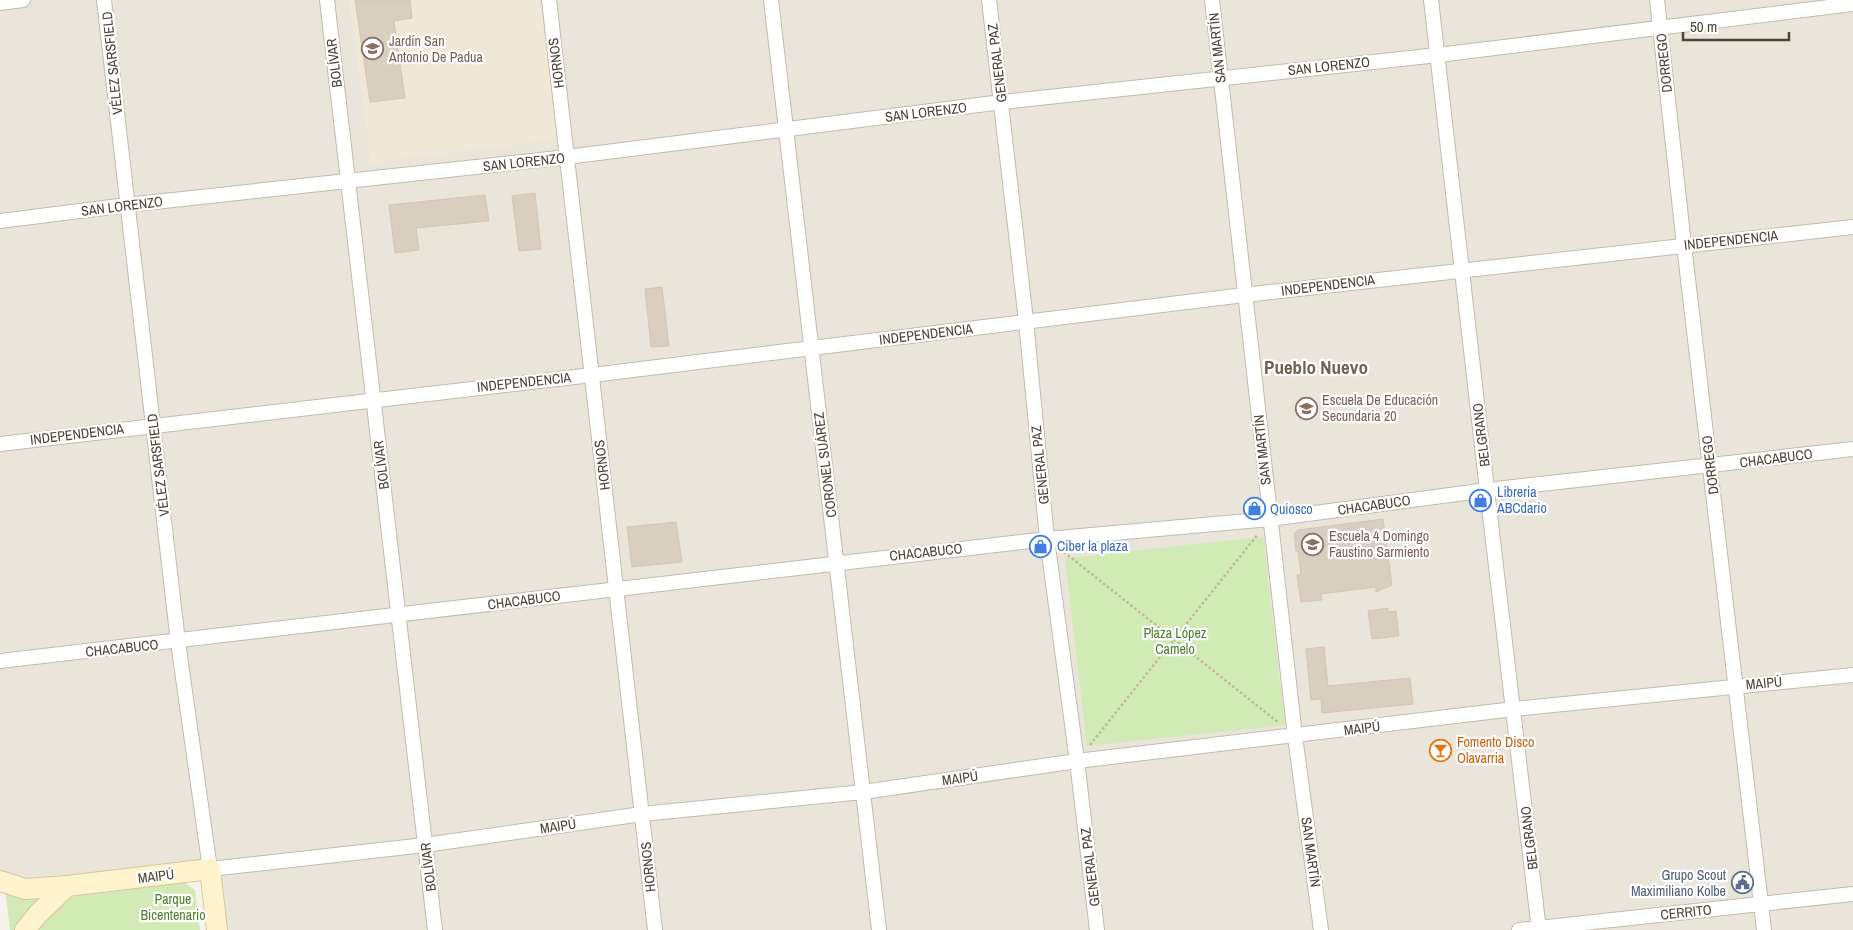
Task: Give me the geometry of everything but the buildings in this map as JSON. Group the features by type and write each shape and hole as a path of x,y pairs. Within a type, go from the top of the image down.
{"street":[{"path":"0,3 23,0"},
{"name":"VÉLEZ SARSFIELD","path":"104,0 178,642 217,930"},
{"name":"BOLÍVAR","path":"327,0 435,930"},
{"name":"HORNOS","path":"549,0 655,930"},
{"name":"CORONEL SUÁREZ","path":"771,0 879,930"},
{"name":"GENERAL PAZ","path":"989,0 1026,321 1047,539 1077,761 1097,930"},
{"name":"SAN MARTÍN","path":"1212,0 1295,736 1321,930"},
{"name":"BELGRANO","path":"1431,0 1539,929"},
{"name":"DORREGO","path":"1657,0 1764,930"},
{"name":"SAN LORENZO","path":"0,221 127,205 567,157 1002,102 1661,29 1853,4"},
{"name":"INDEPENDENCIA","path":"0,444 592,375 1244,295 1853,227"},
{"name":"CHACABUCO","path":"0,661 399,616 836,562 1047,539 1270,520 1487,490 1853,449"},
{"name":"MAIPÚ","path":"0,881 26,889 67,886 425,845 642,814 863,792 1077,761 1514,709 1853,674"},
{"path":"24,930 67,886"},
{"name":"CERRITO","path":"1519,930 1853,894"}],"path":[{"path":"1077,761 1270,520"},
{"path":"1047,539 1295,736"}],"shaded area":[{"path":"0,0 1853,0 1853,930 217,930 210,869 0,881"},
{"path":"349,0 540,0 559,139 371,163"}],"green space":[{"name":"Plaza López Camelo","path":"1263,537 1285,725 1087,746 1065,558"},
{"name":"Parque Bicentenario","path":"184,882 195,890 200,930 31,930 68,897"},
{"path":"5,888 40,898 25,912 14,930 10,930"}],"place":[{"name":"Jardín San Antonio De Padua","path":"373,49"},
{"name":"Escuela De Educación Secundaria 20","path":"1306,408"},
{"name":"Libreria ABCdario","path":"1481,500"},
{"name":"Quiosco","path":"1254,509"},
{"name":"Escuela 4 Domingo Faustino Sarmiento","path":"1313,544"},
{"name":"Ciber la plaza","path":"1041,546"},
{"name":"Fomento Disco Olavarria","path":"1441,750"},
{"name":"Grupo Scout Maximiliano Kolbe","path":"1742,883"}],"district":[{"name":"Pueblo Nuevo","path":"1316,367"}]}
